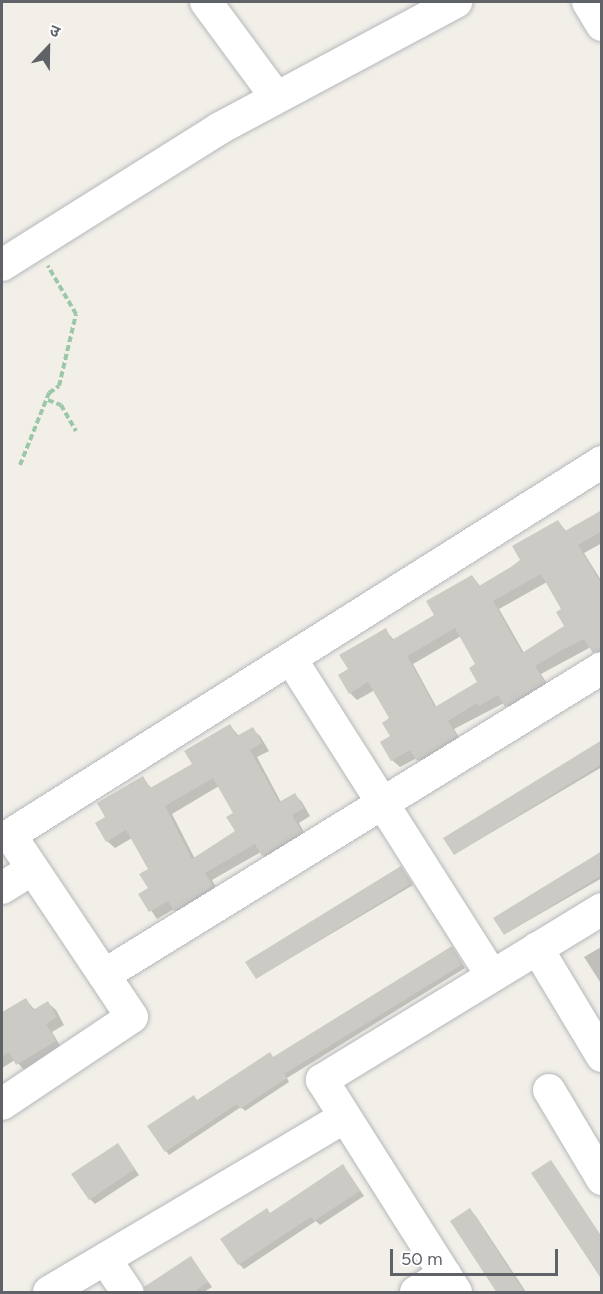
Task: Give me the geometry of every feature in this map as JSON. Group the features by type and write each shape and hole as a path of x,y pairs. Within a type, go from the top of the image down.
{"street":[{"path":"206,2 276,97"},
{"path":"2,265 219,128 456,2"},
{"path":"588,2 602,25"},
{"path":"2,1104 132,1017 10,835 602,462"},
{"path":"291,658 492,976"},
{"path":"104,975 602,668"},
{"path":"2,888 33,869"},
{"path":"416,1293 450,1283 322,1080 602,909"},
{"path":"537,948 602,1056"},
{"path":"549,1090 602,1179"},
{"path":"49,1293 345,1118"},
{"path":"105,1259 127,1293"}],"path":[{"path":"20,465 49,393 59,386 76,315 48,265"},
{"path":"48,400 61,405 76,431"}],"building":[{"path":"602,510 602,531 578,545 602,585 602,650 593,653 584,639 564,649 535,666 545,682 505,707 498,695 479,706 477,703 448,721 457,736 417,761 410,750 391,761 380,742 390,736 382,723 389,718 368,682 349,694 338,675 348,669 339,655 386,628 392,640 434,615 426,601 472,575 479,586 511,567 520,560 512,546 558,520 565,531","holes":["541,574 561,609 556,612 564,626 522,653 493,601","455,628 475,664 469,668 477,682 435,707 407,656"]},
{"path":"230,724 237,736 253,727 262,743 250,750 279,802 295,793 304,808 292,815 302,832 262,856 255,844 205,873 213,886 174,911 168,901 149,912 138,894 148,888 139,874 148,869 126,830 106,842 95,823 105,817 97,803 143,776 150,788 192,764 184,751","holes":["213,778 233,813 226,817 235,831 192,859 165,806"]},
{"path":"602,740 602,764 454,855 443,838"},
{"path":"602,851 602,875 504,935 493,918"},
{"path":"401,866 412,883 256,979 245,962"},
{"path":"452,946 463,964 284,1074 287,1078 240,1109 237,1104 165,1152 147,1126 194,1095 197,1100 270,1052 273,1057"},
{"path":"26,998 33,1010 48,1001 57,1017 46,1024 56,1041 16,1065 9,1052 2,1056 2,1012"},
{"path":"118,1143 135,1169 89,1200 71,1174"},
{"path":"551,1160 602,1237 602,1280 531,1173"},
{"path":"343,1164 360,1191 314,1221 311,1217 238,1265 220,1239 267,1208 270,1213"},
{"path":"470,1208 525,1293 497,1293 450,1221"},
{"path":"191,1256 208,1282 192,1293 145,1293 144,1287"}]}
